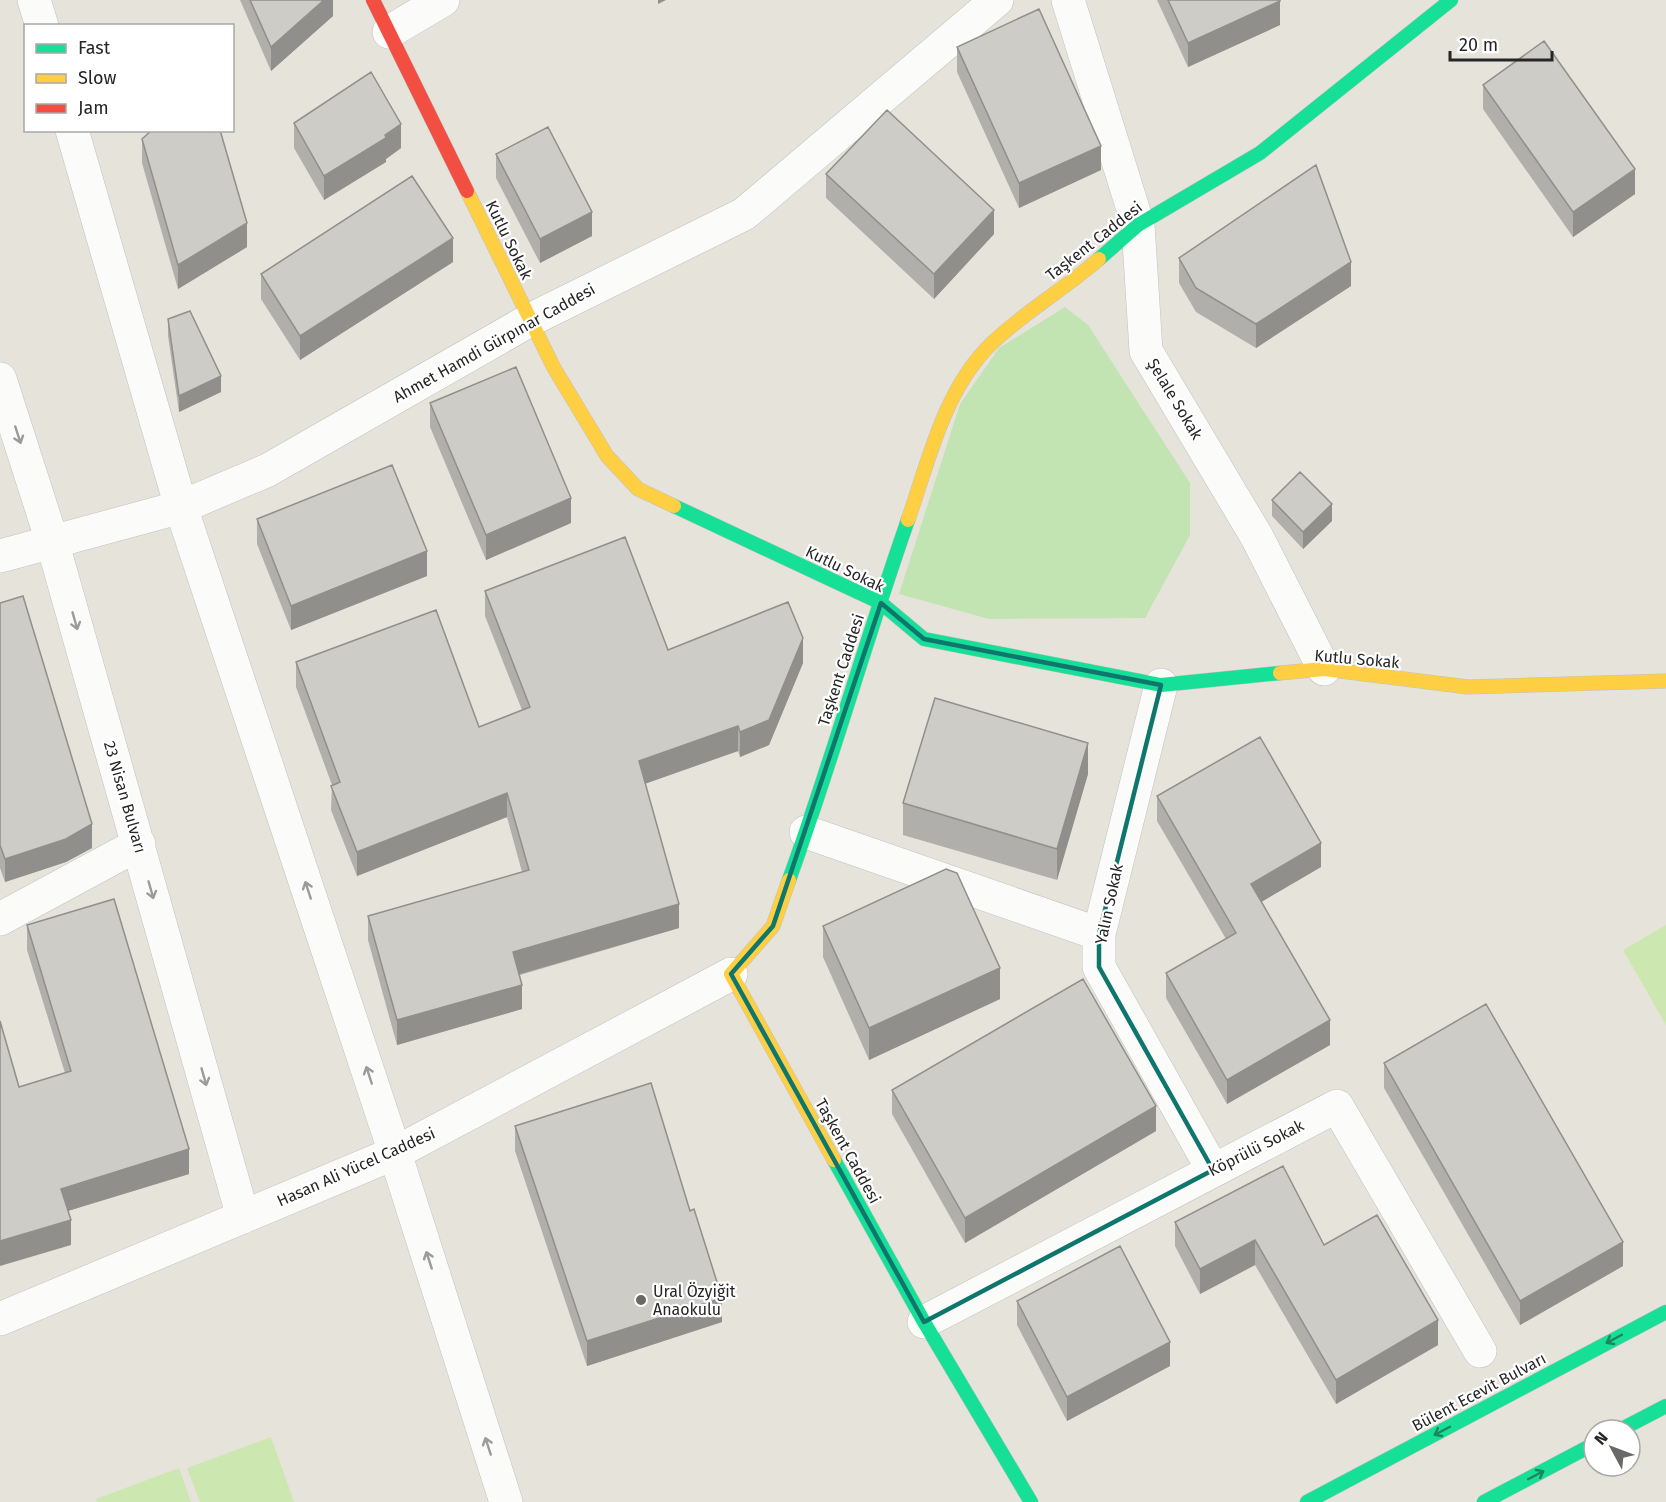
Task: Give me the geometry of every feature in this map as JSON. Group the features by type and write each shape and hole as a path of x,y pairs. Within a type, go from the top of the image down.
{"street":[{"path":"34,0 41,24"},
{"name":"Kutlu Sokak","path":"373,0 554,368 607,456 638,489 881,603 924,639 1161,685 1324,669 1468,687 1666,681"},
{"path":"389,32 443,0"},
{"name":"Ahmet Hamdi Gürpınar Caddesi","path":"0,556 181,507 268,470 530,320 744,214 997,0"},
{"name":"Şelale Sokak","path":"1068,0 1138,225 1146,351 1257,537 1324,669"},
{"name":"Taşkent Caddesi","path":"1030,1502 924,1322 731,974 773,926 806,832 868,634 881,603 950,400 990,345 1041,302 1083,273 1138,225 1260,153 1451,0"},
{"path":"73,132 181,507 395,1153 506,1502"},
{"name":"23 Nisan Bulvarı","path":"0,379 52,541 243,1217"},
{"name":"Yalın Sokak","path":"1161,685 1099,934 1099,967 1213,1170"},
{"path":"806,832 1099,934"},
{"path":"0,919 139,844"},
{"name":"Hasan Ali Yücel Caddesi","path":"0,1319 395,1153 731,974"},
{"name":"Köprülü Sokak","path":"924,1322 1337,1106 1480,1351"},
{"name":"Bülent Ecevit Bulvarı","path":"1307,1502 1666,1312"},
{"path":"1642,1419 1666,1406"},
{"path":"1484,1502 1582,1450"}],"highlighted area":[{"path":"881,603 924,639 1161,685 1099,934 1099,967 1213,1170 924,1322 731,974 773,926"}],"green space":[{"path":"1065,307 1088,325 1190,483 1190,535 1145,618 989,619 899,594 960,404 999,348"},
{"path":"1666,925 1666,1025 1623,950"},
{"path":"271,1437 294,1502 200,1502 187,1468"},
{"path":"179,1468 191,1502 97,1502 96,1499"}],"building":[{"path":"250,0 324,0 271,47"},
{"path":"1168,0 1280,0 1280,1 1188,43"},
{"path":"1039,9 1101,146 1019,183 957,47"},
{"path":"1544,41 1635,169 1573,212 1483,85"},
{"path":"371,72 401,124 385,135 386,138 324,176 294,123"},
{"path":"887,110 994,210 934,274 826,174"},
{"path":"548,127 592,212 540,239 496,154"},
{"path":"150,132 221,132 247,223 178,265 142,139"},
{"path":"1316,165 1351,262 1256,324 1196,288 1179,258"},
{"path":"412,176 453,238 300,336 261,274"},
{"path":"190,311 221,376 179,396 168,319"},
{"path":"516,367 571,498 486,535 430,403"},
{"path":"392,465 427,551 291,606 257,519"},
{"path":"1300,472 1332,504 1303,532 1272,500"},
{"path":"625,537 668,650 788,602 803,638 769,720 740,732 738,726 639,761 679,904 513,952 522,985 397,1020 368,916 529,870 507,793 357,852 331,786 340,782 296,662 436,610 479,727 530,707 485,591"},
{"path":"23,596 92,824 66,839 5,859 0,845 0,603"},
{"path":"935,698 1088,743 1057,849 903,803"},
{"path":"1260,737 1321,843 1251,884 1330,1020 1227,1080 1166,973 1236,933 1157,796"},
{"path":"946,869 957,873 1000,968 869,1028 823,926"},
{"path":"114,899 189,1149 61,1189 71,1220 0,1241 0,1021 19,1087 71,1071 27,925"},
{"path":"1083,979 1156,1106 965,1218 892,1090"},
{"path":"1486,1004 1623,1242 1520,1301 1384,1063"},
{"path":"651,1083 690,1211 694,1209 722,1298 587,1341 515,1126"},
{"path":"1283,1166 1324,1245 1377,1215 1438,1320 1336,1380 1255,1240 1200,1269 1175,1222"},
{"path":"1120,1246 1170,1342 1067,1397 1017,1301"}],"traffic: fast":[{"path":"1099,259 1138,225 1260,153 1451,0"},
{"path":"674,506 881,603 924,639 1161,685 1280,673"},
{"path":"789,880 908,520"},
{"path":"834,1160 924,1322 1031,1502"},
{"path":"1307,1502 1666,1312"},
{"path":"1642,1419 1666,1406"},
{"path":"1484,1502 1582,1450"}],"traffic: slow":[{"path":"467,191 554,368 607,456 638,489 674,506"},
{"path":"908,520 940,427 961,382 975,362 1004,332 1099,259"},
{"path":"1280,673 1324,669 1468,687 1666,681"},
{"path":"789,880 773,926 731,974 834,1160"}],"traffic: jam":[{"path":"373,0 467,191"}],"place":[{"name":"Ural Özyiğit Anaokulu","path":"641,1300"}]}
